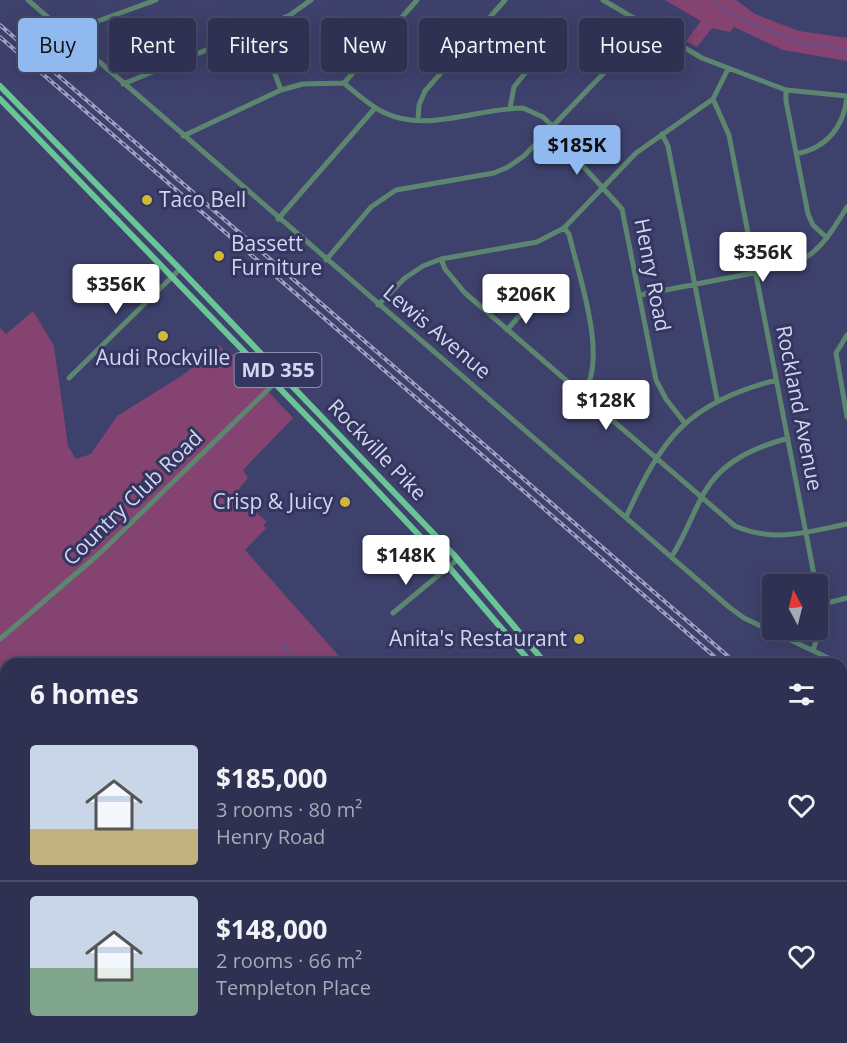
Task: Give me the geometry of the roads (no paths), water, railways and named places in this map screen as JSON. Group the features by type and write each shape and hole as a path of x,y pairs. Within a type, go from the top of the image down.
{"main road":[{"name":"Rockville Pike","path":"0,86 283,375 458,559 541,658"},
{"name":"Rockville Pike","path":"0,99 276,383 448,566 527,658"},
{"path":"225,330 232,323"}],"street":[{"name":"Lewis Avenue","path":"28,0 48,18"},
{"path":"97,21 153,0"},
{"path":"283,18 311,0"},
{"path":"183,136 281,90 303,84 344,83 417,0"},
{"path":"418,120 419,105 425,91 505,0"},
{"path":"603,0 633,18"},
{"path":"684,48 728,69 786,90 847,96 840,124 826,142 811,151 796,154"},
{"path":"123,84 208,49"},
{"name":"Lewis Avenue","path":"97,61 744,618 828,658"},
{"path":"378,305 405,278 423,266 441,259 537,242 564,228 636,153 713,99 728,69"},
{"path":"274,72 281,90"},
{"path":"510,108 514,87 526,72"},
{"path":"326,260 382,197 407,186 494,172 508,167 524,156 605,72"},
{"name":"Henry Road","path":"344,83 375,108 398,118 418,120 510,108 533,111 553,126 565,138 582,165 604,186 622,209 657,380 666,399 684,422"},
{"path":"786,90 786,101 808,214 813,225 827,238"},
{"name":"Rockland Avenue","path":"713,99 729,135 814,574"},
{"path":"278,219 375,108"},
{"path":"662,134 668,146 717,399"},
{"path":"639,296 757,273 802,261 816,252 847,207"},
{"path":"564,228 569,234 592,338 590,383 582,395"},
{"path":"441,259 465,293 735,526 751,533 781,537 847,524"},
{"path":"69,378 180,269"},
{"path":"507,330 528,306"},
{"path":"847,335 836,353 847,417"},
{"name":"Country Club Road","path":"0,639 100,553 283,375"},
{"path":"626,517 655,458 684,422 717,399 776,380"},
{"path":"672,556 712,481 732,461 757,447 788,438"},
{"path":"393,613 458,559"},
{"path":"828,602 847,597"},
{"path":"813,650 817,640"}],"waterway":[{"path":"714,0 726,12 801,44 817,44 847,50"},
{"path":"287,644 285,647 291,658"}],"railway":[{"path":"0,25 730,658"},
{"path":"0,37 716,658"}],"place":[{"name":"Taco Bell","path":"147,200"},
{"name":"Bassett Furniture","path":"219,256"},
{"name":"Audi Rockville","path":"163,336"},
{"name":"Crisp & Juicy","path":"345,502"},
{"name":"Anita's Restaurant","path":"579,639"}]}
